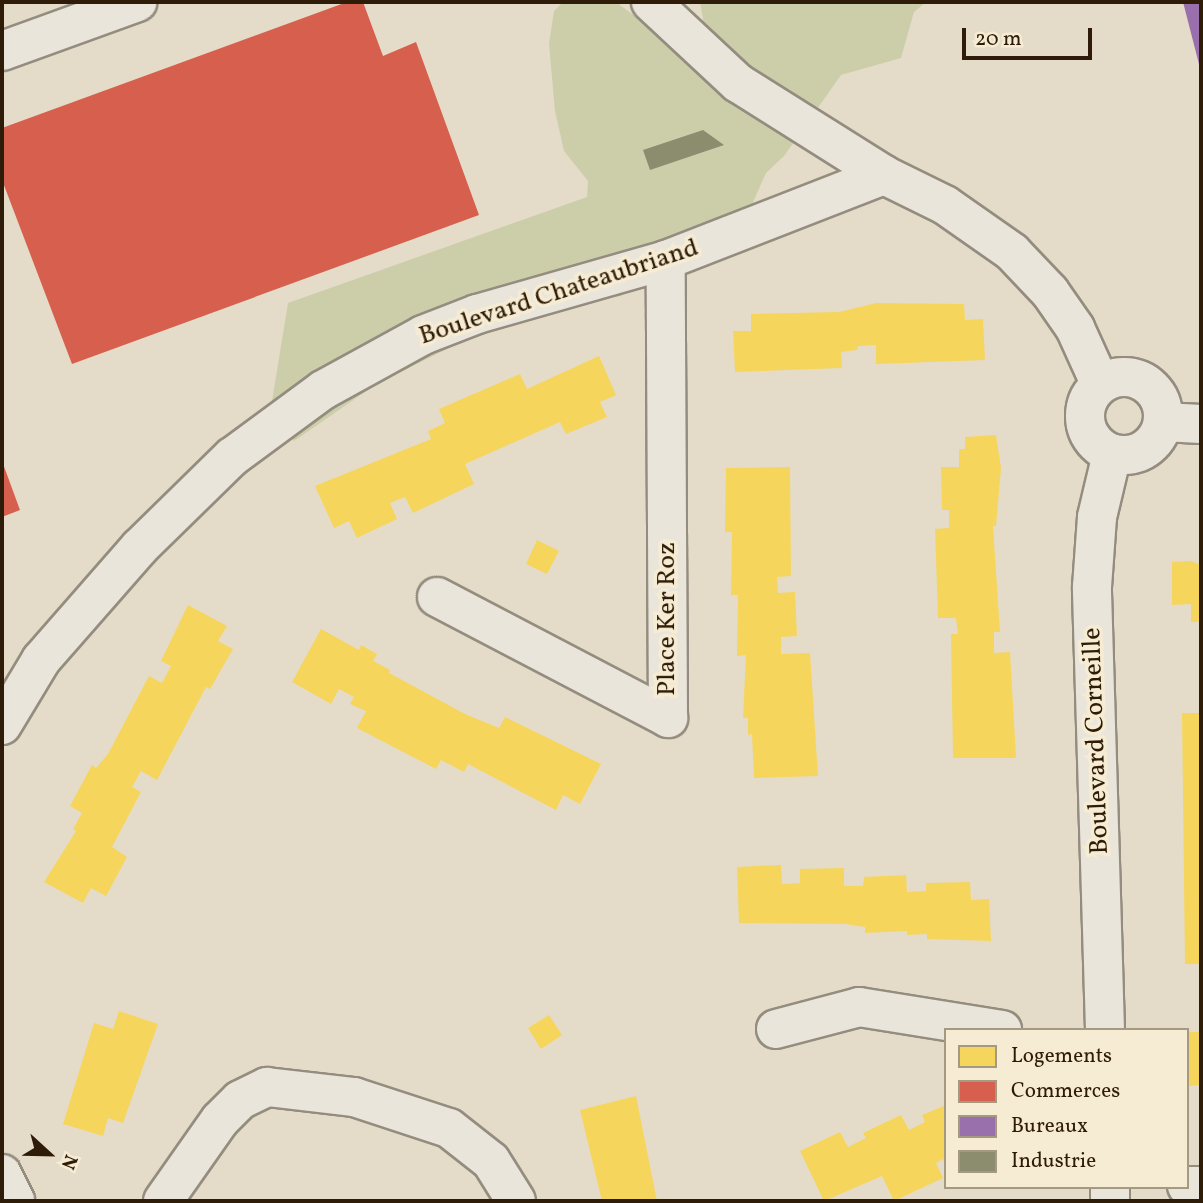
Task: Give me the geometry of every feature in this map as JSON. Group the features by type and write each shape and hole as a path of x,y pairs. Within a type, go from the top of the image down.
{"street":[{"path":"2,51 138,2"},
{"path":"651,2 738,83 884,175 945,205 1012,252 1050,292 1075,328 1100,383"},
{"name":"Boulevard Chateaubriand","path":"2,725 41,660 140,547 232,457 323,390 423,335 477,314 666,260 884,175"},
{"name":"Place Ker Roz","path":"437,597 668,718 666,260"},
{"path":"1117,376 1136,377 1152,387 1162,403 1163,422 1145,450 1126,456 1112,454 1094,443 1084,423 1086,401 1100,383 1117,376"},
{"path":"1163,422 1201,424"},
{"name":"Boulevard Corneille","path":"1105,1028 1093,587 1097,517 1112,454"},
{"path":"776,1029 859,1007 990,1028"},
{"path":"163,1201 220,1120 240,1100 267,1087 354,1097 449,1128 491,1161 516,1201"},
{"path":"2,1174 15,1201"}],"green space":[{"path":"563,2 616,2 695,61 704,25 700,2 926,2 914,12 901,58 841,75 784,156 766,173 746,218 693,236 621,296 528,309 378,383 294,441 272,401 288,303 587,197 588,181 564,151 555,111 549,44 554,11"}],"building: Logements":[{"path":"876,303 964,304 965,320 983,319 985,360 876,364 876,345 858,346 857,350 841,352 842,368 735,372 733,331 751,331 751,314 839,312"},
{"path":"599,356 616,395 600,402 607,417 566,434 560,422 465,464 474,484 413,513 405,497 390,503 397,519 357,538 349,521 334,528 315,486 431,439 428,431 445,423 439,409 520,374 527,389"},
{"path":"996,435 1001,468 996,526 993,526 1000,632 994,632 994,653 1010,652 1016,758 953,758 951,634 958,634 956,618 938,618 935,529 949,528 949,510 942,510 941,467 959,467 959,449 965,449 965,437"},
{"path":"790,467 791,576 777,577 778,593 795,592 797,636 781,637 781,654 810,653 818,776 754,778 752,734 748,735 748,718 743,718 746,655 737,656 738,595 731,595 732,532 725,532 726,468"},
{"path":"537,540 559,551 547,574 526,564"},
{"path":"1191,561 1201,565 1201,622 1191,622 1191,604 1172,605 1172,562"},
{"path":"188,605 227,626 218,641 233,649 210,689 206,687 157,780 141,771 132,787 141,792 112,847 127,857 106,896 91,888 83,903 44,882 76,831 73,829 82,813 70,806 92,765 96,768 108,754 149,676 162,683 171,666 161,661"},
{"path":"321,629 359,650 361,645 377,654 373,661 390,670 389,673 465,714 499,728 505,717 601,764 580,804 563,795 556,810 468,764 464,772 441,760 436,769 357,728 366,711 350,704 354,697 339,689 331,704 292,682"},
{"path":"1182,713 1201,713 1201,964 1185,964"},
{"path":"781,865 782,884 800,883 800,869 844,868 844,886 863,886 864,877 906,875 907,892 926,891 926,883 970,882 971,900 989,899 991,941 927,939 927,934 907,935 907,931 865,933 865,927 845,924 739,923 737,867"},
{"path":"119,1011 158,1024 123,1123 108,1118 103,1136 63,1124 94,1023 113,1029"},
{"path":"549,1015 562,1035 541,1049 528,1028"},
{"path":"1189,1032 1201,1032 1201,1085 1189,1086"},
{"path":"636,1096 657,1201 602,1201 580,1110"},
{"path":"944,1106 944,1161 943,1159 936,1163 943,1178 894,1201 882,1176 824,1201 800,1151 840,1132 848,1147 866,1138 863,1133 901,1115 909,1130 925,1122 922,1115"}],"building: Commerces":[{"path":"347,2 363,2 383,56 416,42 479,215 72,364 2,180 2,128"},
{"path":"2,461 20,510 2,517"}],"building: Bureaux":[{"path":"1183,2 1201,2 1201,68 1200,68"}],"building: Industrie":[{"path":"703,130 724,145 650,170 643,150"}]}
